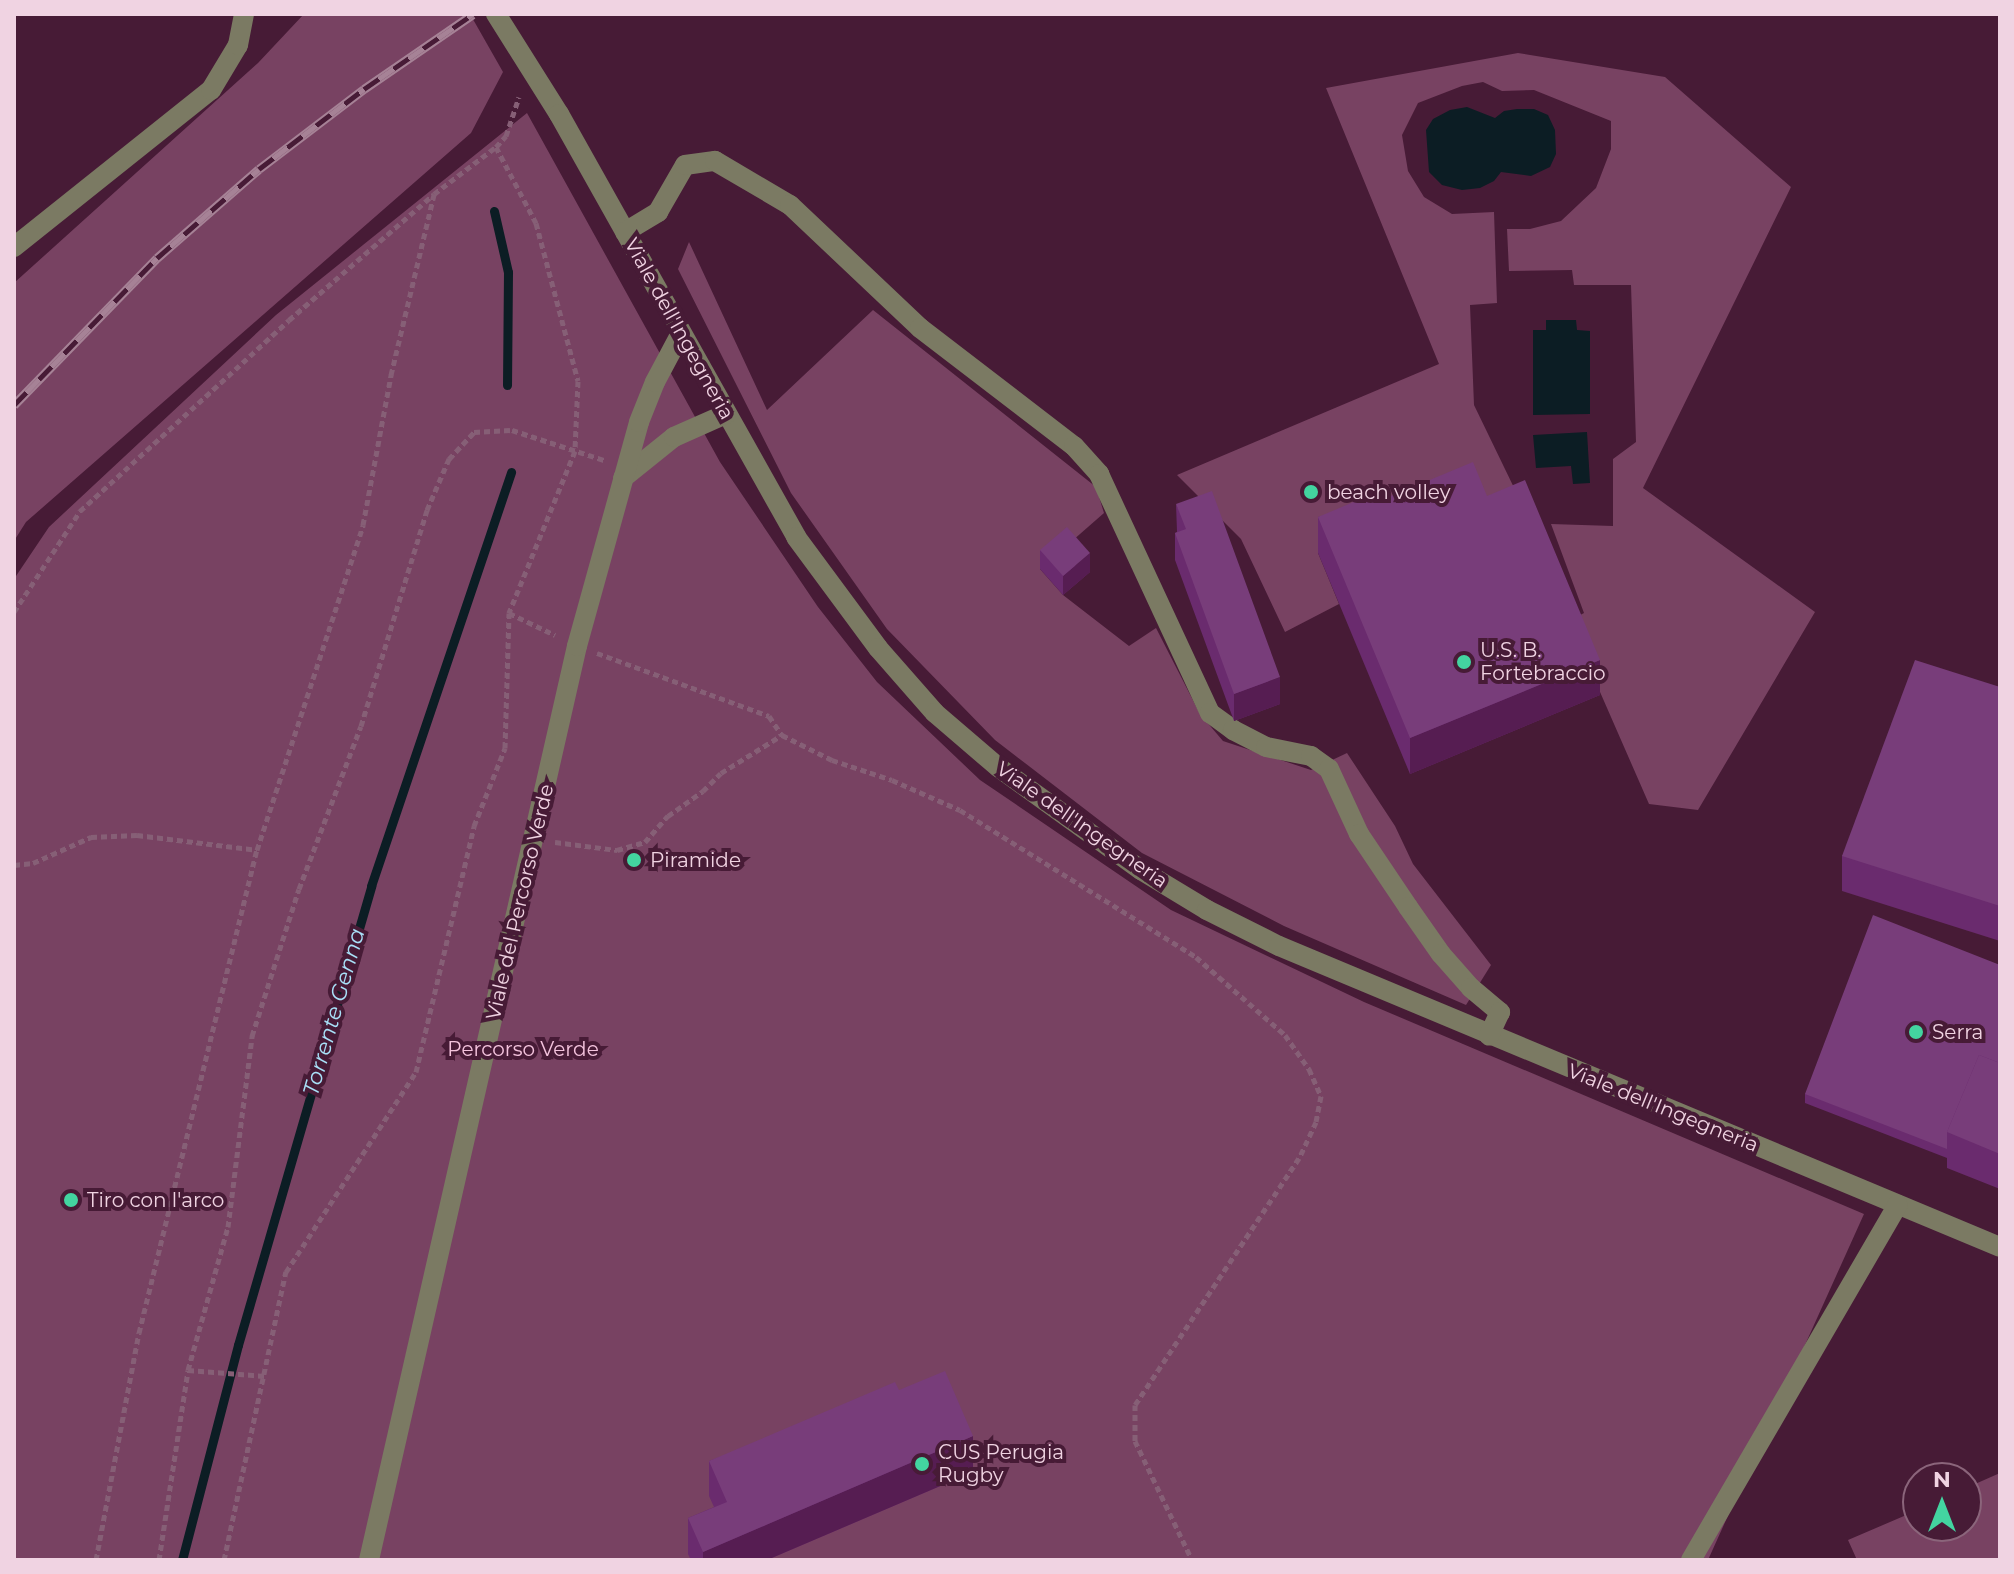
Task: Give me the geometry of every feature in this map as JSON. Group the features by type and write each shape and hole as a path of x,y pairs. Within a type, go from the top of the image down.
{"street":[{"path":"14,247 211,90 238,45 244,14"},
{"name":"Viale dell'Ingegneria","path":"496,14 625,232 796,537 878,648 935,713 998,767 1141,870 1207,910 1279,946 2000,1247"},
{"path":"625,232 658,212 685,165 715,161 790,205 920,328 1074,446 1099,474 1210,713 1233,730 1266,747 1311,756 1329,769 1359,834 1416,919 1471,988 1500,1012 1489,1036"},
{"name":"Viale del Percorso Verde","path":"369,1560 577,646 623,478 655,382 680,335"},
{"path":"623,478 674,437 726,414"},
{"path":"1691,1560 1898,1205"}],"path":[{"path":"14,612 80,511 267,339 434,194 496,147 506,136 519,97 537,80"},
{"path":"224,1560 286,1272 416,1072 474,826 505,748 509,613 575,451 578,381 553,284 536,223 496,147"},
{"path":"96,1560 139,1333 257,850 363,525 391,375 434,194"},
{"path":"159,1560 188,1370 228,1227 252,1036 299,889 361,726 427,510 449,459 474,432 512,430 605,460"},
{"path":"509,613 577,646 769,716 782,735 832,760 892,780 960,810 1196,957 1285,1035 1309,1069 1321,1096 1316,1122 1299,1158 1135,1405 1135,1441 1192,1560"},
{"path":"535,840 617,850 645,842 668,816 703,791 721,773 782,735"},
{"path":"14,865 33,863 91,837 137,835 257,850"},
{"path":"188,1370 265,1376"}],"green space":[{"path":"304,14 470,14 503,72 471,133 26,522 14,541 14,283 258,63"},
{"path":"1518,53 1665,77 1791,187 1643,488 1815,612 1698,810 1649,804 1569,621 1584,613 1551,524 1613,526 1613,459 1636,442 1631,285 1574,285 1572,270 1509,271 1507,229 1530,229 1561,221 1596,188 1611,149 1611,121 1534,90 1502,91 1483,82 1462,86 1418,103 1402,135 1408,171 1424,197 1452,214 1494,212 1497,303 1470,305 1474,405 1519,498 1318,553 1339,604 1285,632 1241,539 1177,475 1439,364 1326,88"},
{"name":"Percorso Verde","path":"527,113 720,462 818,607 877,682 980,780 1171,910 1364,1002 1864,1214 1708,1560 14,1560 14,579 49,527 276,315"},
{"path":"689,242 767,410 873,310 1096,487 1104,513 1040,569 1063,595 1129,646 1156,628 1200,714 1223,741 1311,770 1347,753 1395,826 1413,864 1491,965 1466,1005 1284,926 1142,853 995,740 887,629 791,493 678,269"},
{"path":"2000,1473 2000,1560 1857,1560 1848,1540 1902,1517 1902,1542 1982,1542 1982,1481"}],"water":[{"path":"1467,107 1495,118 1504,111 1517,109 1534,109 1548,115 1555,130 1556,154 1550,167 1531,176 1501,172 1494,181 1480,188 1462,190 1442,185 1429,172 1426,130 1433,119 1450,110"},
{"path":"1546,320 1576,320 1577,330 1590,331 1590,414 1533,415 1533,330 1546,330"},
{"path":"1587,432 1590,483 1573,484 1571,466 1536,468 1533,435"}],"building":[{"path":"1473,462 1487,496 1525,480 1600,660 1410,738 1318,517 1387,488 1391,496"},
{"path":"1212,491 1280,677 1234,694 1175,533 1186,529 1176,504"},
{"path":"1067,527 1090,553 1063,576 1040,550"},
{"path":"1915,660 2000,687 2000,906 1842,856"},
{"name":"Serra","path":"1873,915 2000,965 2000,1063 1979,1055 1947,1132 1947,1149 1805,1094"},
{"path":"1979,1055 2000,1063 2000,1154 1947,1132"},
{"path":"945,1371 973,1436 703,1552 688,1518 727,1502 709,1461 895,1382 899,1390"}],"waterway":[{"name":"Torrente Genna","path":"494,211 508,272 507,385"},
{"name":"Torrente Genna","path":"182,1560 238,1345 371,886 511,472"}],"railway":[{"path":"14,405 157,258 259,169 364,89 473,14"}],"place":[{"name":"beach volley","path":"1311,492"},
{"name":"U.S. B. Fortebraccio","path":"1464,662"},
{"name":"Piramide","path":"634,860"},
{"name":"Serra","path":"1916,1032"},
{"name":"Tiro con l'arco","path":"71,1200"},
{"name":"CUS Perugia Rugby","path":"922,1464"}]}
